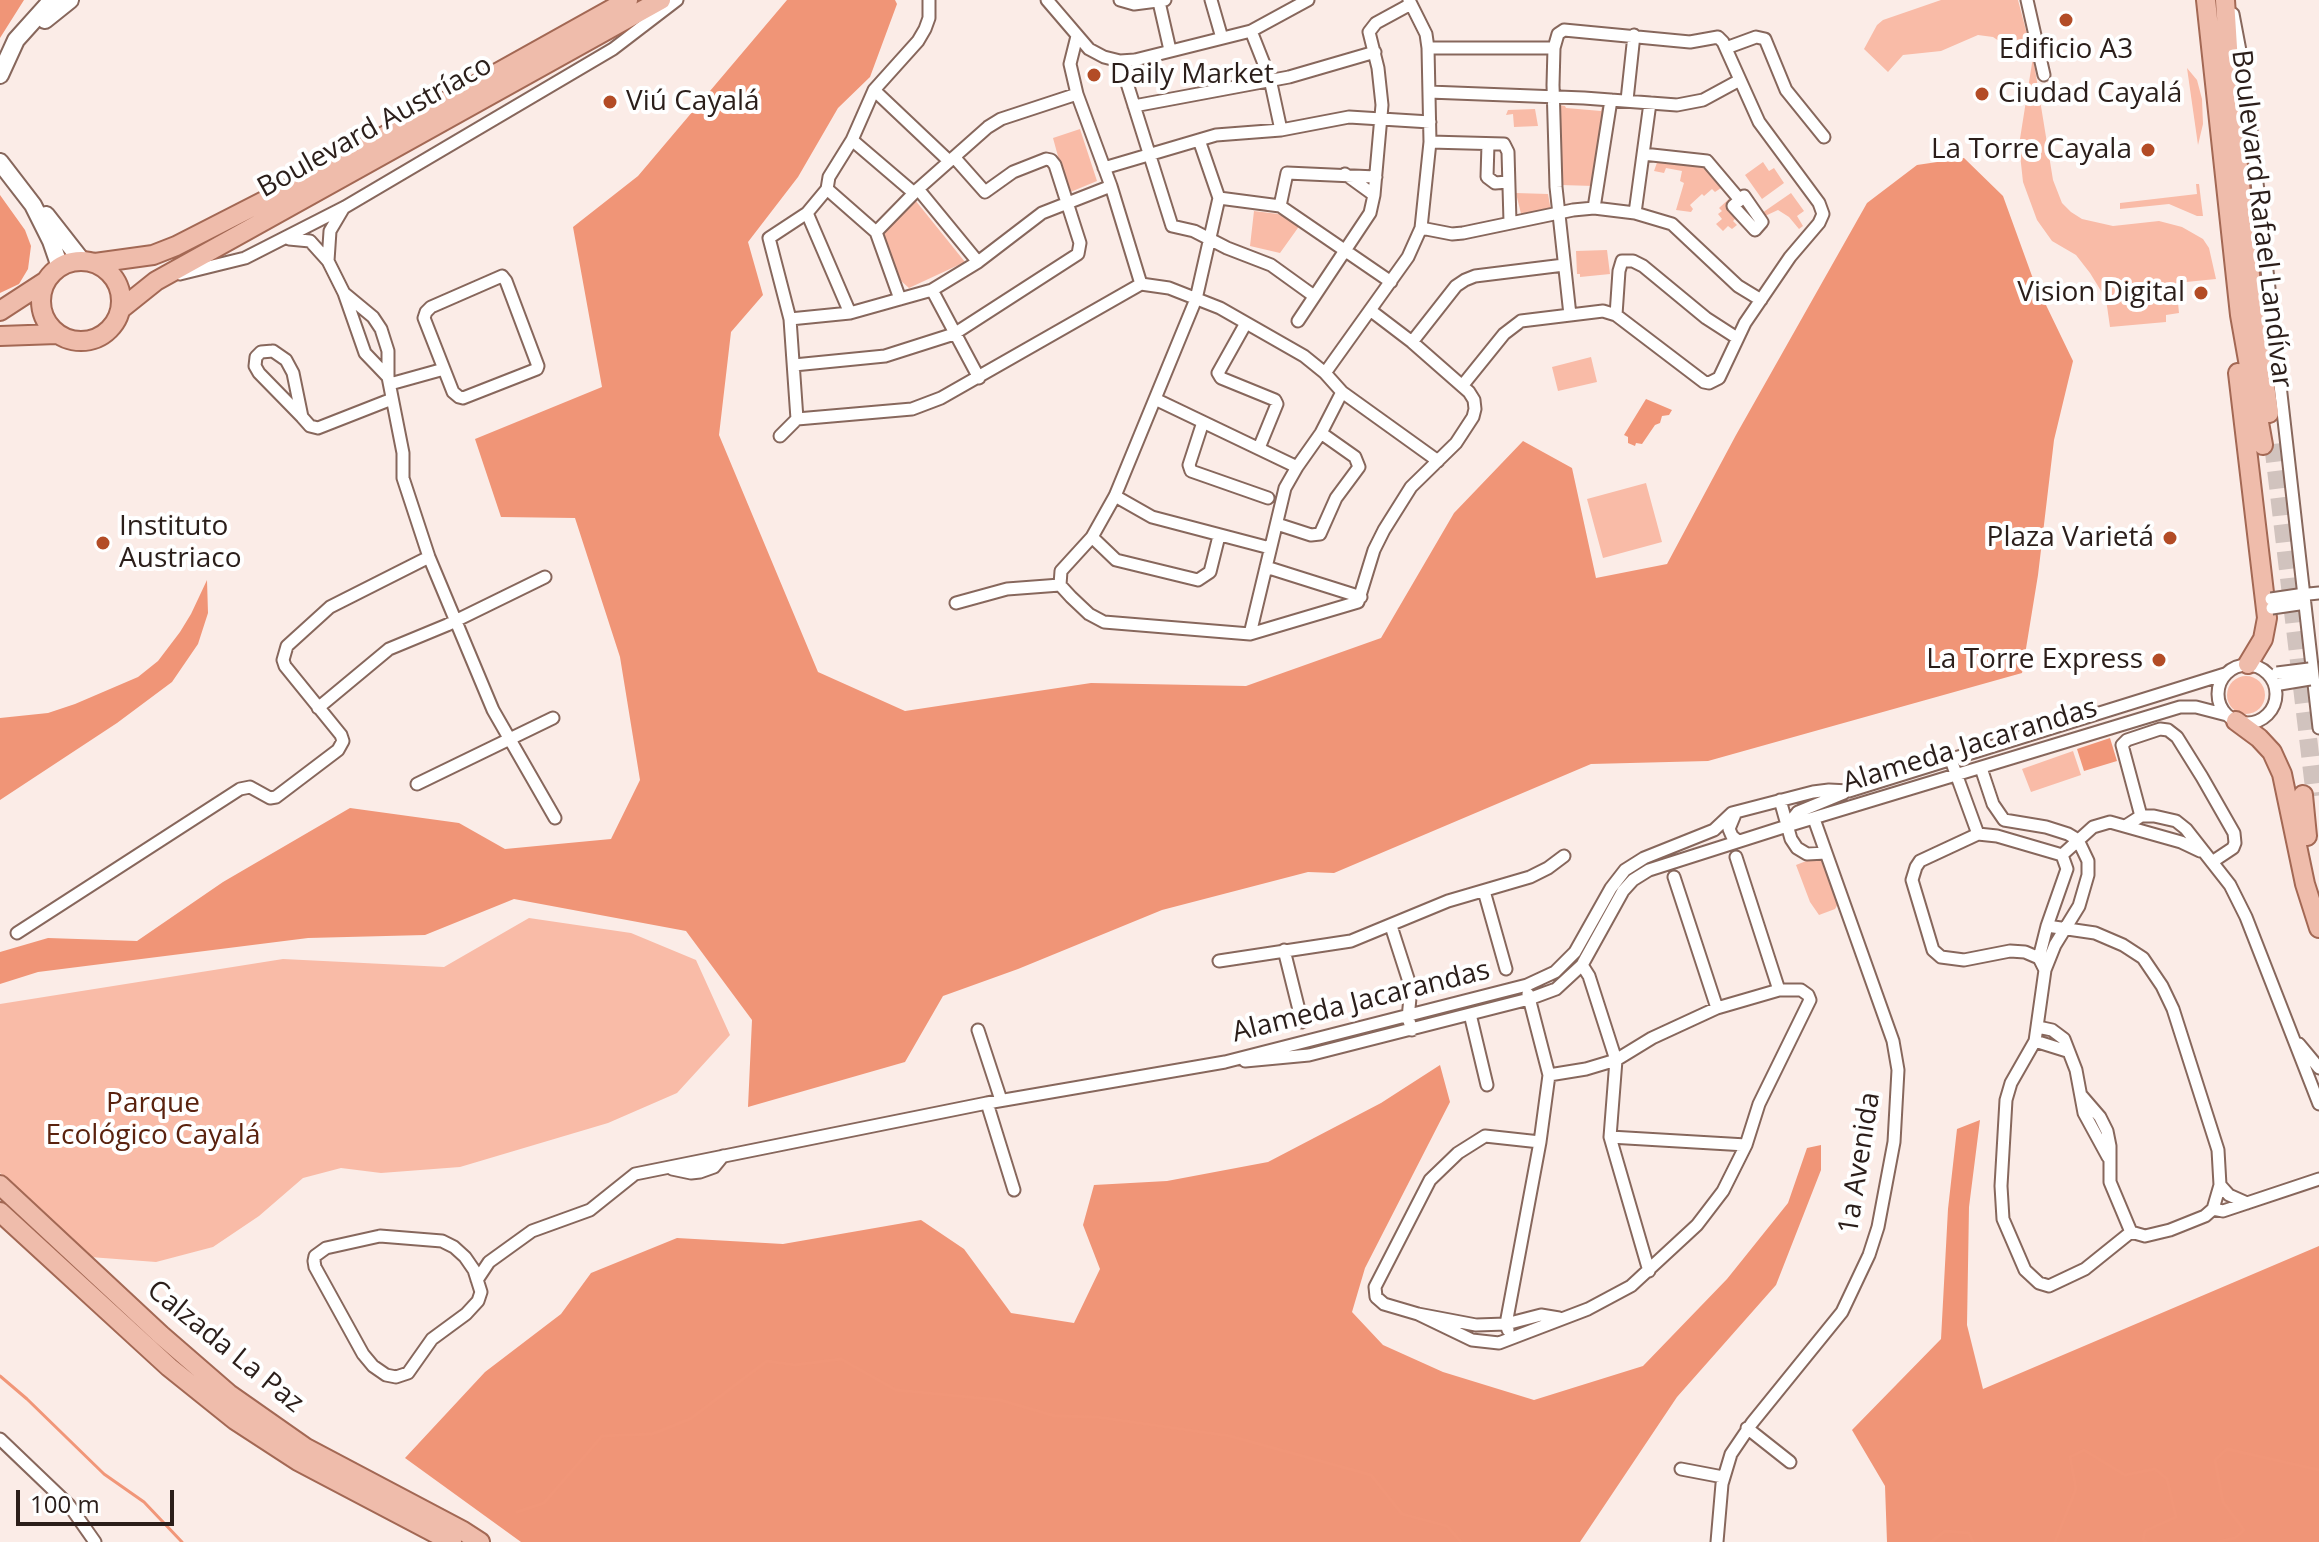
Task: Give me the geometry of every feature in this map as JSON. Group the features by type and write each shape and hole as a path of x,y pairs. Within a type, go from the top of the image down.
{"main road":[{"name":"Boulevard Austríaco","path":"89,262 153,255 176,246 307,179 628,0"},
{"name":"Boulevard Austríaco","path":"121,309 156,281 661,0"},
{"name":"Boulevard Rafael Landívar","path":"2218,1 2248,253 2268,445 2239,304 2218,1"},
{"path":"0,311 72,261 89,262 107,271 121,295 121,309 112,328 94,340 78,342 57,334 0,336"},
{"path":"46,281 41,300 42,313 57,334"},
{"path":"2239,304 2232,324 2269,604 2266,632 2248,664"},
{"path":"2232,718 2272,752 2282,774 2305,884 2319,928"},
{"path":"2319,837 2309,796 2308,839 2319,891"},
{"name":"Calzada La Paz","path":"0,1186 229,1394 306,1448 480,1542"},
{"name":"Calzada La Paz","path":"0,1212 169,1367 235,1420 298,1461 452,1542"}],"street":[{"path":"0,75 24,29 52,0"},
{"path":"10,55 70,0"},
{"path":"156,281 245,258 345,207 613,49 677,0"},
{"path":"797,419 790,319 769,238 807,213 827,189 829,177 852,140 874,90 918,41 929,18 929,0"},
{"path":"1047,0 1077,36 1096,53 1120,61 1251,31 1308,0"},
{"path":"1120,0 1127,4 1162,1 1170,50"},
{"path":"1211,0 1222,38"},
{"path":"2027,0 2044,75"},
{"path":"2218,1 2232,13 2245,77 2301,600 2314,673 2319,728"},
{"path":"1298,321 1370,213 1382,118 1375,52 1369,37 1372,27 1410,2 1426,34 1428,48 1430,142 1421,228 1408,257 1325,373"},
{"path":"1462,386 1512,326 1532,318 1570,315 1603,311 1616,315 1704,382 1719,378 1737,338 1761,300 1823,214 1819,203 1759,122 1738,81 1726,48 1718,37 1690,42 1564,30 1558,34 1554,48 1556,187 1570,315"},
{"path":"1251,31 1270,79 1281,130"},
{"path":"1627,100 1634,35"},
{"path":"1077,36 1070,64 1077,94 1111,186 1141,284"},
{"path":"1726,48 1756,37 1765,39 1786,90 1824,137"},
{"path":"1428,48 1554,48"},
{"path":"1134,106 1310,72 1375,52"},
{"path":"1120,61 1169,222 1176,228 1194,231 1271,265 1314,296"},
{"path":"1429,92 1691,104 1738,81"},
{"path":"794,365 885,356 954,334 1078,254 1080,243 1051,160 1013,172 985,192 874,90"},
{"path":"876,232 916,191 988,127 1001,119 1077,94"},
{"path":"1594,208 1611,100"},
{"path":"1635,213 1650,103"},
{"path":"1104,168 1216,135 1281,130 1349,117 1430,122"},
{"path":"852,140 916,191 978,262"},
{"path":"1199,140 1219,198 1196,299 1115,496 1092,537 1061,571 1060,585 1089,614 1104,622 1250,634 1351,606 1361,597 1374,550 1384,530 1411,487 1428,467 1447,454 1473,417 1474,400 1412,342 1370,310"},
{"path":"1430,142 1506,146 1510,222"},
{"path":"1488,144 1487,177 1495,183 1508,182"},
{"path":"1643,154 1707,161 1740,200"},
{"path":"0,162 33,205 60,267"},
{"path":"1280,206 1287,173 1376,177"},
{"path":"1344,174 1374,195"},
{"path":"790,319 850,313 932,290 978,262 1042,213 1111,186"},
{"path":"827,189 876,232 900,299"},
{"path":"1219,198 1280,206 1391,282"},
{"path":"33,205 89,262"},
{"path":"328,261 330,231 345,207"},
{"path":"1421,228 1452,234 1559,212 1594,208 1635,213 1672,224 1738,286 1761,300"},
{"path":"807,213 850,313"},
{"path":"284,239 310,241 328,261 344,293 365,353 389,380"},
{"path":"1616,315 1622,261 1633,261 1737,338"},
{"path":"1412,342 1456,286 1465,280 1475,276 1564,265"},
{"path":"502,276 537,369 463,398 453,392 444,369 424,318 426,312 502,276"},
{"path":"780,436 797,419 912,409 941,398 1141,284 1169,288 1220,308 1304,356 1342,392 1438,461"},
{"path":"932,290 979,378"},
{"path":"344,293 373,317 381,329 388,351 389,380 403,453 403,478 429,557 493,710 555,818"},
{"path":"1246,323 1218,373 1221,378 1275,400 1277,404 1259,448"},
{"path":"302,417 295,380 286,360 273,351 261,352 256,357 255,366 259,373 310,426 318,428 392,399"},
{"path":"389,380 444,369"},
{"path":"1250,634 1285,488 1321,433 1342,392"},
{"path":"1155,399 1297,467"},
{"path":"1203,422 1189,465 1191,471 1268,498"},
{"path":"1277,524 1311,535 1320,534 1336,498 1359,467 1355,457 1321,433"},
{"path":"1115,496 1152,517 1270,548"},
{"path":"1092,537 1116,560 1198,580 1210,572 1219,536"},
{"path":"17,933 240,789 250,787 270,798 283,794 341,746 341,735 285,666 283,660 287,646 330,607 429,557"},
{"path":"1266,567 1361,597"},
{"path":"318,708 389,649 545,577"},
{"path":"956,603 1007,589 1060,585"},
{"path":"2269,604 2301,600 2319,593"},
{"path":"2301,600 2319,603"},
{"path":"2248,664 2264,670 2276,680 2275,699 2268,714 2253,722 2232,718 2222,708 2218,691 2225,674 2231,669 2248,664"},
{"path":"2276,680 2314,673"},
{"name":"Alameda Jacarandas","path":"1225,1062 1527,985 1555,972 1575,952 1611,888 1625,870 1644,858 1714,830 1737,811 1829,790 1849,791 2225,674"},
{"name":"Alameda Jacarandas","path":"1225,1062 1309,1055 1529,999 1556,989 1582,965 1623,891 1649,870 2180,707 2196,707 2232,718"},
{"path":"417,784 553,718"},
{"path":"2141,816 2122,745 2127,740 2160,729 2168,730 2177,737 2234,833 2233,848 2209,858"},
{"path":"1951,760 1978,834"},
{"path":"1981,768 1993,804 2004,820 2046,827 2078,840 2088,861 2088,875 2079,906 2044,964"},
{"path":"1787,826 1798,812 1849,791"},
{"path":"1780,800 1793,843 1807,854 1826,853"},
{"path":"1737,811 1729,829 1738,841"},
{"path":"2127,825 2141,816 2176,821 2186,829 2230,885 2296,1040 2310,1087 2319,1104"},
{"name":"1a Avenida","path":"1717,1542 1723,1477 1731,1454 1747,1428 1842,1312 1869,1255 1878,1227 1894,1142 1898,1070 1893,1041 1814,819"},
{"path":"2062,855 2100,823 2118,822 2181,842 2209,858"},
{"path":"2044,964 2025,952 2010,951 1952,960 1941,957 1933,950 1912,872 1920,861 1978,834 1997,836 2062,855"},
{"path":"1685,842 1696,842 1700,849 1697,855"},
{"path":"2062,855 2067,869 2047,926 2035,1041 2011,1083 2004,1115 2002,1211 2008,1234 2025,1270 2039,1283 2049,1286 2085,1269 2131,1232"},
{"path":"1219,961 1351,941 1448,901 1530,877 1564,856"},
{"path":"1736,857 1779,990"},
{"path":"1674,877 1717,1008"},
{"path":"1484,891 1506,969"},
{"path":"1391,926 1411,988 1408,1014 1412,1030"},
{"path":"2038,1027 2059,1034 2064,1039 2076,1070 2081,1095 2100,1117 2107,1131 2110,1182 2131,1232 2145,1236 2170,1230 2205,1216 2213,1209 2220,1185 2218,1150 2173,1009 2162,986 2143,958 2123,945 2095,933 2047,926"},
{"path":"1284,950 1302,1022"},
{"path":"1582,965 1589,976 1616,1060 1610,1137 1649,1271"},
{"path":"1512,1339 1506,1324 1540,1142 1549,1075 1527,985"},
{"path":"1411,988 1421,996 1425,1009"},
{"path":"1418,1314 1472,1340 1488,1344 1512,1339 1611,1298 1649,1271 1697,1225 1723,1191 1746,1145 1759,1104 1810,1000 1801,990 1779,990 1717,1008 1652,1038 1616,1060 1549,1075"},
{"path":"1470,1014 1487,1085"},
{"path":"978,1030 1001,1100"},
{"path":"2296,1040 2319,1068"},
{"path":"2035,1041 2067,1051"},
{"path":"477,1280 489,1262 532,1231 590,1210 635,1174 663,1167 700,1172 714,1167 723,1156 1001,1100 1225,1062"},
{"path":"987,1103 1014,1190"},
{"path":"1540,1142 1485,1136 1458,1153 1430,1180 1375,1287 1376,1297 1384,1304 1418,1314 1476,1325 1506,1324 1541,1315 1560,1318"},
{"path":"1610,1137 1746,1145"},
{"path":"2213,1209 2223,1211 2319,1179"},
{"path":"2220,1185 2229,1195 2247,1203"},
{"path":"465,1257 481,1292 478,1301 432,1339 408,1373 391,1377 373,1366 363,1354 314,1261 315,1256 326,1248 380,1236 442,1241 465,1257 489,1262"},
{"path":"1747,1428 1790,1462"},
{"path":"0,1439 69,1505 95,1542"},
{"path":"1681,1469 1723,1477"}],"green space":[{"path":"1941,0 2018,0 2033,57 2014,51 1993,37 1978,35 1941,51 1903,55 1888,72 1864,49 1883,20"},
{"path":"2033,57 2053,180 2062,203 2082,219 2113,226 2159,221 2182,227 2203,239 2209,248 2216,279 2176,283 2179,313 2166,315 2166,322 2110,327 2106,299 2090,273 2076,255 2052,241 2037,220 2023,182 2019,145"},
{"path":"2187,68 2197,80 2202,99 2203,124 2198,145"},
{"path":"1559,105 1601,111 1602,106 1605,107 1593,186 1561,185"},
{"path":"1535,109 1538,126 1514,127 1513,114 1506,115 1508,110"},
{"path":"1080,129 1097,181 1068,193 1053,138"},
{"path":"1659,157 1703,163 1732,197 1733,202 1727,208 1736,218 1733,221 1737,225 1732,229 1728,226 1723,231 1716,224 1722,219 1718,214 1722,211 1719,208 1730,198 1721,188 1715,192 1712,189 1704,196 1702,194 1690,205 1693,209 1691,212 1676,210 1684,183 1680,181 1682,171 1666,168 1664,173 1654,171"},
{"path":"1763,162 1769,171 1774,168 1784,183 1762,199 1745,175"},
{"path":"2196,184 2199,184 2203,216 2169,204 2120,209 2120,203 2197,194"},
{"path":"1516,193 1548,194 1551,211 1522,218"},
{"path":"1791,193 1804,211 1797,216 1803,226 1799,229 1778,210 1765,216 1762,213"},
{"path":"915,200 965,262 909,288 900,280 882,233"},
{"path":"1254,211 1278,214 1300,225 1280,253 1250,246"},
{"path":"1607,250 1610,274 1580,277 1577,274 1576,251"},
{"path":"1591,357 1597,382 1558,391 1552,367"},
{"path":"1646,483 1662,542 1603,558 1587,499"},
{"path":"2246,676 2259,682 2265,695 2259,708 2246,714 2233,708 2227,695 2233,682"},
{"path":"2073,751 2081,775 2031,792 2022,769"},
{"path":"1814,858 1815,861 1822,858 1838,904 1835,909 1819,915 1810,902 1796,865"},
{"name":"Parque Ecológico Cayalá","path":"529,918 631,933 696,960 730,1035 677,1093 608,1123 460,1167 381,1173 341,1168 303,1178 259,1216 213,1247 156,1262 90,1257 0,1173 0,1004 283,959 444,967"}],"shaded area":[{"path":"0,0 24,0 0,38"},
{"path":"787,0 895,0 897,4 870,77 838,108 798,177 748,242 763,295 731,332 719,435 818,672 905,711 1091,683 1246,686 1381,638 1454,513 1523,441 1572,468 1596,578 1667,564 1867,203 1917,165 1964,158 2003,196 2032,276 2073,361 2054,440 2038,575 2022,673 1708,761 1591,764 1334,873 1308,872 1162,910 943,996 905,1062 748,1107 752,1020 686,931 514,899 425,935 308,938 38,972 0,984 0,952 48,938 137,941 223,882 350,808 459,823 505,849 611,839 640,780 620,657 575,518 501,517 475,439 602,387 573,227 638,176"},
{"path":"0,195 25,230 31,246 28,269 19,284 0,293"},
{"path":"1646,399 1672,410 1669,415 1662,416 1660,423 1655,425 1642,444 1636,443 1635,446 1628,443 1628,437 1624,435"},
{"path":"207,580 208,613 198,644 172,682 117,723 0,800 0,718 48,713 138,677 158,661 180,632"},
{"path":"2110,738 2117,761 2084,771 2077,749"},
{"path":"1440,1065 1450,1102 1365,1268 1352,1312 1383,1345 1443,1372 1534,1400 1643,1366 1727,1279 1788,1203 1807,1148 1821,1145 1821,1170 1776,1285 1677,1397 1580,1542 521,1542 405,1458 485,1372 561,1314 591,1273 677,1238 783,1244 921,1220 964,1249 1011,1313 1074,1323 1100,1269 1083,1225 1094,1185 1167,1181 1268,1162 1381,1103"},
{"path":"1980,1120 1969,1207 1967,1325 1983,1389 2319,1246 2319,1542 1887,1542 1885,1486 1852,1430 1941,1339 1948,1209 1957,1129"}],"waterway":[{"path":"517,1512 544,1503 602,1436 652,1434 690,1419 767,1361 795,1365 841,1359 896,1390 1000,1400 1055,1416 1097,1417 1230,1436 1371,1475 1402,1514 1447,1526 1461,1542"},
{"path":"0,1376 104,1474 144,1502 182,1542"},
{"path":"2218,1542 2235,1538 2244,1530 2223,1502 2215,1460 2227,1449 2319,1470"},
{"path":"2055,1542 2076,1489 2070,1457 2084,1450 2125,1475 2155,1469 2167,1479 2176,1517 2145,1531 2143,1540 2146,1542"},
{"path":"1931,1542 1945,1531 1969,1533 1973,1542"}],"tunnel":[{"path":"2273,444 2315,796"}],"place":[{"name":"Edificio A3","path":"2066,20"},
{"name":"Daily Market","path":"1094,75"},
{"name":"Ciudad Cayalá","path":"1982,94"},
{"name":"Viú Cayalá","path":"610,102"},
{"name":"La Torre Cayala","path":"2148,150"},
{"name":"Vision Digital","path":"2201,293"},
{"name":"Plaza Varietá","path":"2170,538"},
{"name":"Instituto Austriaco","path":"103,543"},
{"name":"La Torre Express","path":"2159,660"}]}
